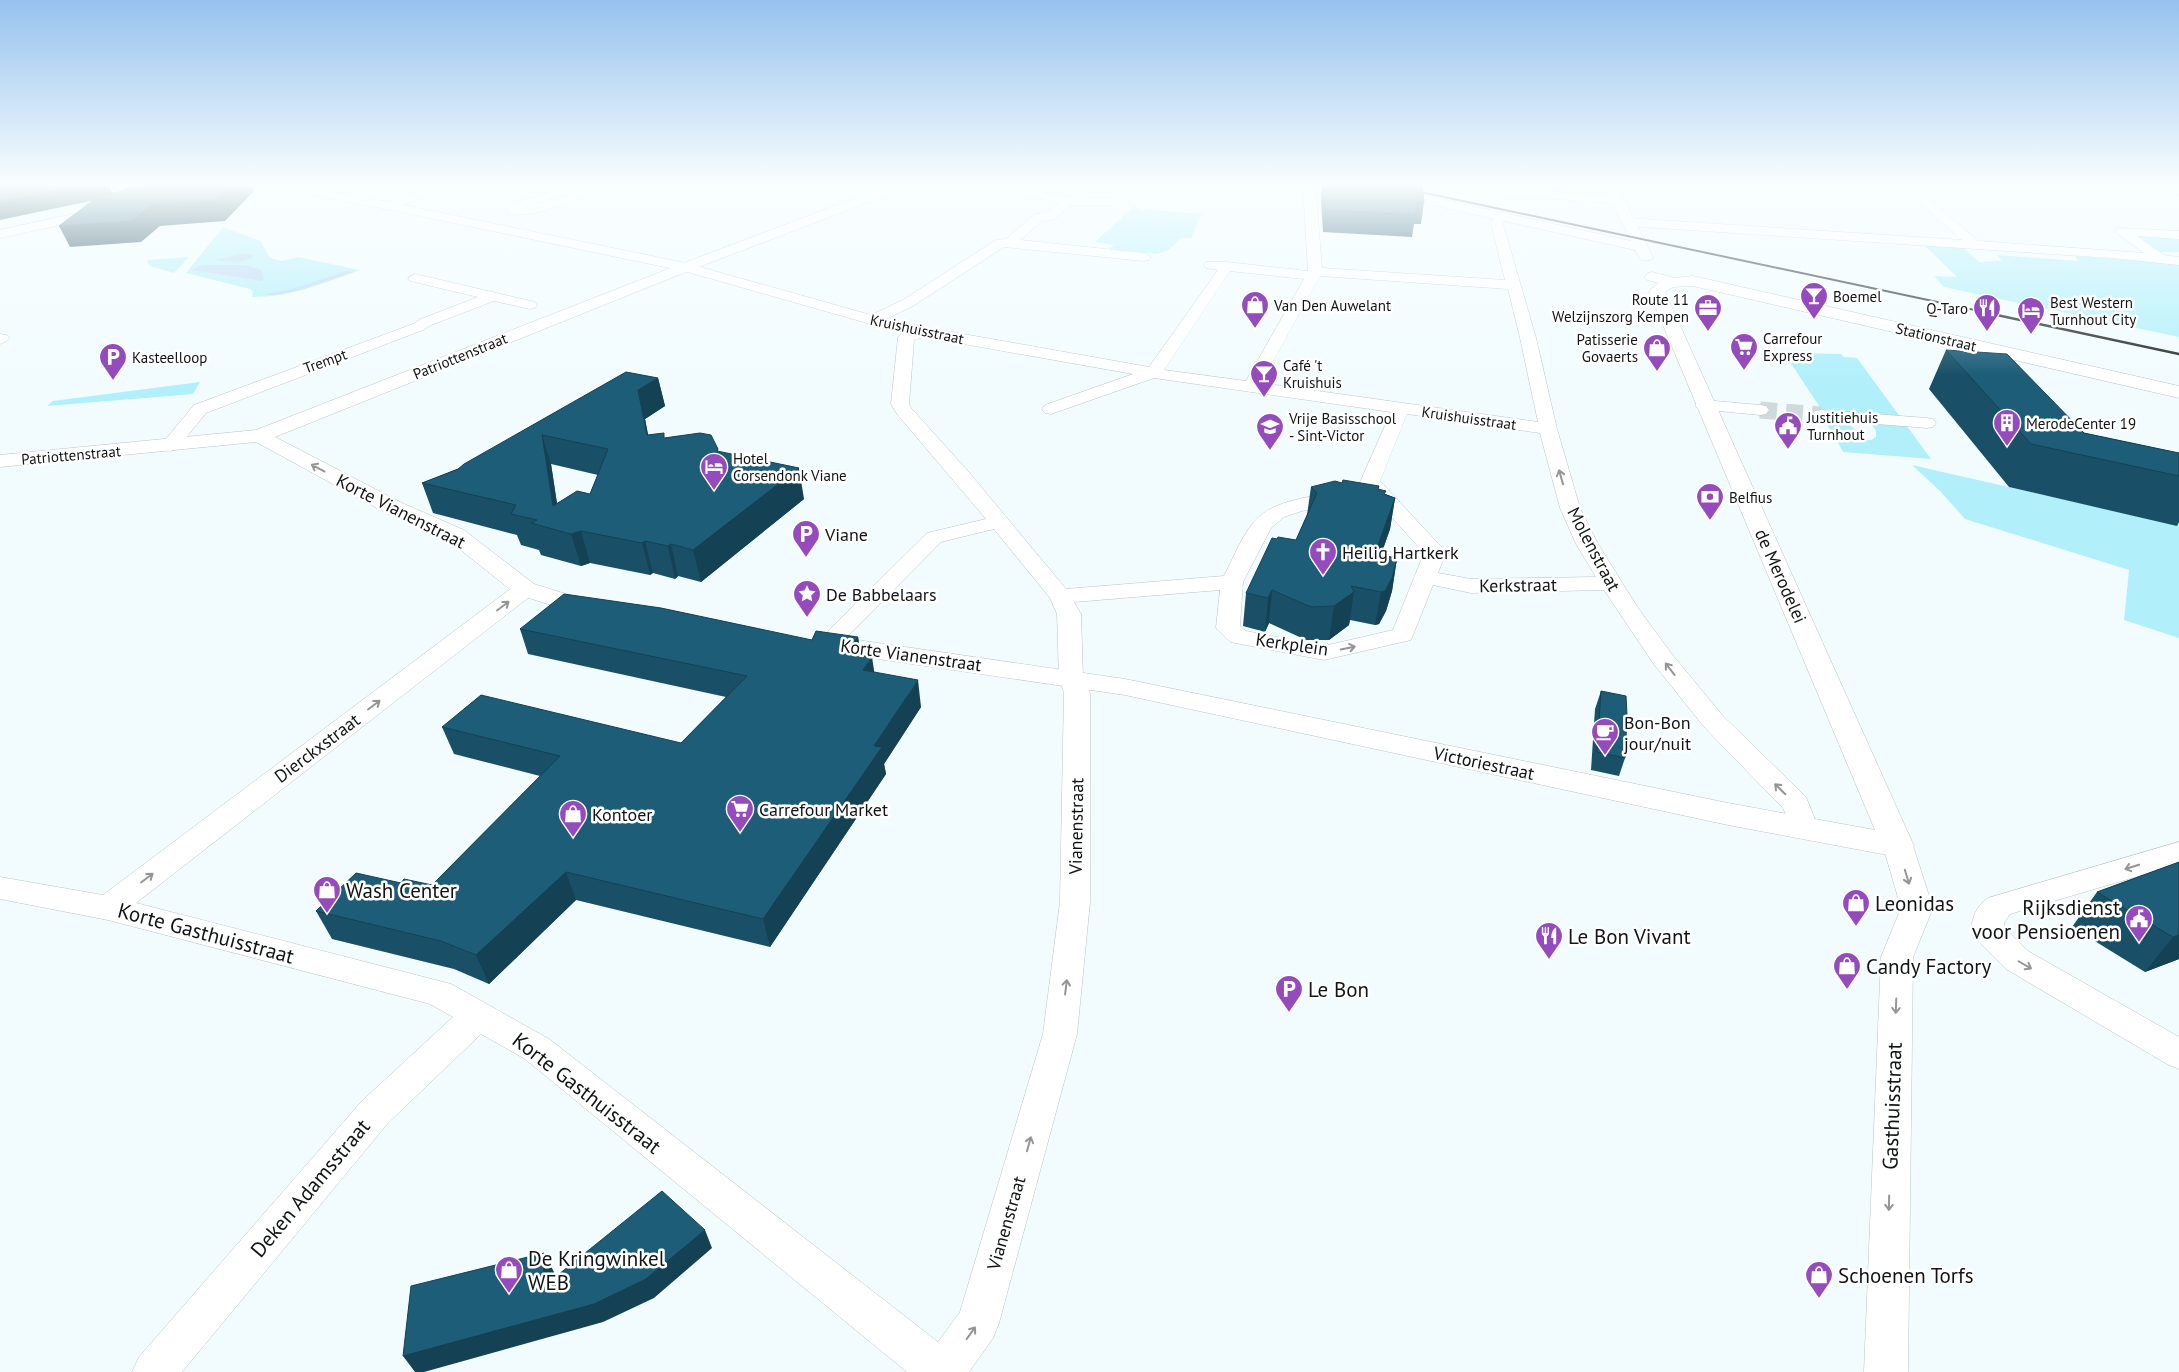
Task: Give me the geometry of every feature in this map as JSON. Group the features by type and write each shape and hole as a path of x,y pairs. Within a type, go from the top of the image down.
{"street":[{"name":"Kruishuisstraat","path":"595,248 686,266 872,320 924,332 1153,373 1548,429"},
{"name":"Patriottenstraat","path":"0,461 259,436 733,248"},
{"path":"872,320 908,304 993,248"},
{"path":"1051,248 1144,257"},
{"path":"1251,387 1314,274 1313,248"},
{"name":"Molenstraat","path":"1504,248 1548,429 1570,508 1587,544 1662,658 1714,722 1796,804 1805,829"},
{"path":"1630,248 1638,264 1651,272 1652,278 1674,277"},
{"path":"1631,248 1674,277"},
{"path":"2030,248 2157,256 2179,261"},
{"path":"2146,248 2157,256 2179,253"},
{"path":"1207,264 1314,274 1514,285"},
{"path":"1153,373 1227,266"},
{"name":"Stationstraat","path":"1674,277 1683,284 1692,281 2179,392"},
{"name":"de Merodelei","path":"1674,277 1659,289 1658,294 1704,405 1822,669 1898,846"},
{"path":"415,278 530,305"},
{"name":"Trempt","path":"170,446 200,409 418,327 426,322 494,296"},
{"name":"Vianenstraat","path":"924,332 906,337 900,404 903,410 960,474 1060,596 1069,614 1071,678 1077,693 1078,733 1075,902 1060,1034 978,1323 942,1372"},
{"name":"Kruishuisstraat","path":"1051,409 1153,373"},
{"path":"1704,405 1760,410"},
{"path":"1377,490 1370,482 1401,408"},
{"path":"1821,415 1927,424"},
{"name":"Korte Vianenstraat","path":"259,436 394,508 456,535 525,589 582,608 620,614"},
{"name":"Kerkplein","path":"1377,490 1435,552 1424,578 1403,635 1324,653 1238,636 1228,628 1232,582 1262,525 1277,513 1297,506 1377,490"},
{"path":"828,643 934,537 998,522"},
{"name":"Kerkstraat","path":"1424,578 1471,586 1612,583"},
{"path":"1060,596 1232,582"},
{"name":"Dierckxstraat","path":"108,908 525,589"},
{"name":"Korte Vianenstraat","path":"799,639 1071,678"},
{"name":"Victoriestraat","path":"1071,678 1169,696 1805,829 1898,846"},
{"name":"Gasthuisstraat","path":"1886,1372 1890,1140 1897,957 1917,908 1898,846"},
{"path":"2179,853 1998,906 1991,913 1988,923 1989,932 2017,960 2179,1054"},
{"name":"Korte Gasthuisstraat","path":"0,888 108,908 439,993 537,1049 942,1372"},
{"name":"Deken Adamsstraat","path":"154,1372 375,1112 478,1015"}],"shaded area":[{"path":"206,248 264,248 270,258 282,261 298,257 360,270 321,284 266,297 252,297 253,292 250,289 186,273"},
{"path":"1110,248 1171,248 1156,254 1109,249"},
{"path":"1927,248 1964,248 1979,262 2002,261 1997,255 2078,261 2075,256 2179,264 2179,337 1944,287 1934,276 1957,277"},
{"path":"2152,248 2179,248 2179,252 2157,252"},
{"path":"240,254 250,254 253,256 240,262 214,260"},
{"path":"189,257 174,273 150,266 147,262 148,260"},
{"path":"202,265 245,265 262,270 264,278 262,281 192,270"},
{"path":"347,271 354,272 282,294 264,294 289,290"},
{"path":"1784,353 1841,354 1844,357 1857,358 1931,459 1843,452 1836,439 1871,440 1876,437 1876,431 1872,425 1850,425 1857,431 1831,431 1821,415 1825,415"},
{"path":"200,382 193,394 47,406 53,401"},
{"path":"1912,465 2176,525 2179,481 2179,638 2124,620 2129,570 1965,519 1941,492"}],"building":[{"path":"1946,350 2007,354 2084,433 2179,453 2179,476 2031,444"},
{"path":"626,372 658,378 638,390 647,435 664,433 664,438 700,433 711,435 718,449 717,451 799,468 693,550 671,544 668,546 645,541 642,543 581,531 571,534 531,523 537,520 511,514 516,505 422,483 458,469","holes":["542,435 608,449 590,494 577,491 553,506"]},
{"path":"1343,480 1379,486 1378,489 1386,491 1384,494 1395,498 1375,554 1397,558 1392,578 1385,591 1381,592 1351,586 1354,592 1334,606 1311,607 1272,590 1268,598 1246,593 1272,538 1296,540 1317,493 1311,487 1335,481 1342,483"},
{"path":"564,594 661,608 812,640 816,631 858,637 846,653 872,657 863,670 918,680 874,746 882,747 763,919 566,872 476,955 441,941 316,911 356,873 401,883 404,879 432,885 560,756 442,727 481,695 681,743 747,676 520,629"},
{"path":"1601,691 1626,696 1625,758 1597,752"},
{"path":"2179,862 2179,935 2173,937 2097,892"},
{"path":"662,1191 705,1230 646,1279 594,1304 403,1356 411,1286 544,1253 543,1287"}],"tunnel":[{"path":"1760,410 1821,415"}],"railway":[{"path":"1684,248 1989,313"},
{"path":"1983,312 2179,354"}],"place":[{"name":"Boemel","path":"1814,320"},
{"name":"Van Den Auwelant","path":"1255,329"},
{"name":"Route 11 Welzijnszorg Kempen","path":"1708,332"},
{"name":"Q-Taro","path":"1987,332"},
{"name":"Best Western Turnhout City","path":"2031,335"},
{"name":"Carrefour Express","path":"1744,371"},
{"name":"Patisserie Govaerts","path":"1657,372"},
{"name":"Kasteelloop","path":"113,381"},
{"name":"Café 't Kruishuis","path":"1264,398"},
{"name":"MerodeCenter 19","path":"2007,447"},
{"name":"Justitiehuis Turnhout","path":"1788,450"},
{"name":"Vrije Basisschool - Sint-Victor","path":"1270,451"},
{"name":"Hotel Corsendonk Viane","path":"714,491"},
{"name":"Belfius","path":"1710,521"},
{"name":"Viane","path":"806,558"},
{"name":"Heilig Hartkerk","path":"1323,576"},
{"name":"De Babbelaars","path":"807,618"},
{"name":"Bon-Bon jour/nuit","path":"1605,756"},
{"name":"Carrefour Market","path":"740,833"},
{"name":"Kontoer","path":"573,838"},
{"name":"Wash Center","path":"327,914"},
{"name":"Leonidas","path":"1856,927"},
{"name":"Rijksdienst voor Pensioenen","path":"2139,943"},
{"name":"Le Bon Vivant","path":"1549,960"},
{"name":"Candy Factory","path":"1847,990"},
{"name":"Le Bon","path":"1289,1013"},
{"name":"De Kringwinkel WEB","path":"509,1294"},
{"name":"Schoenen Torfs","path":"1819,1299"}]}
